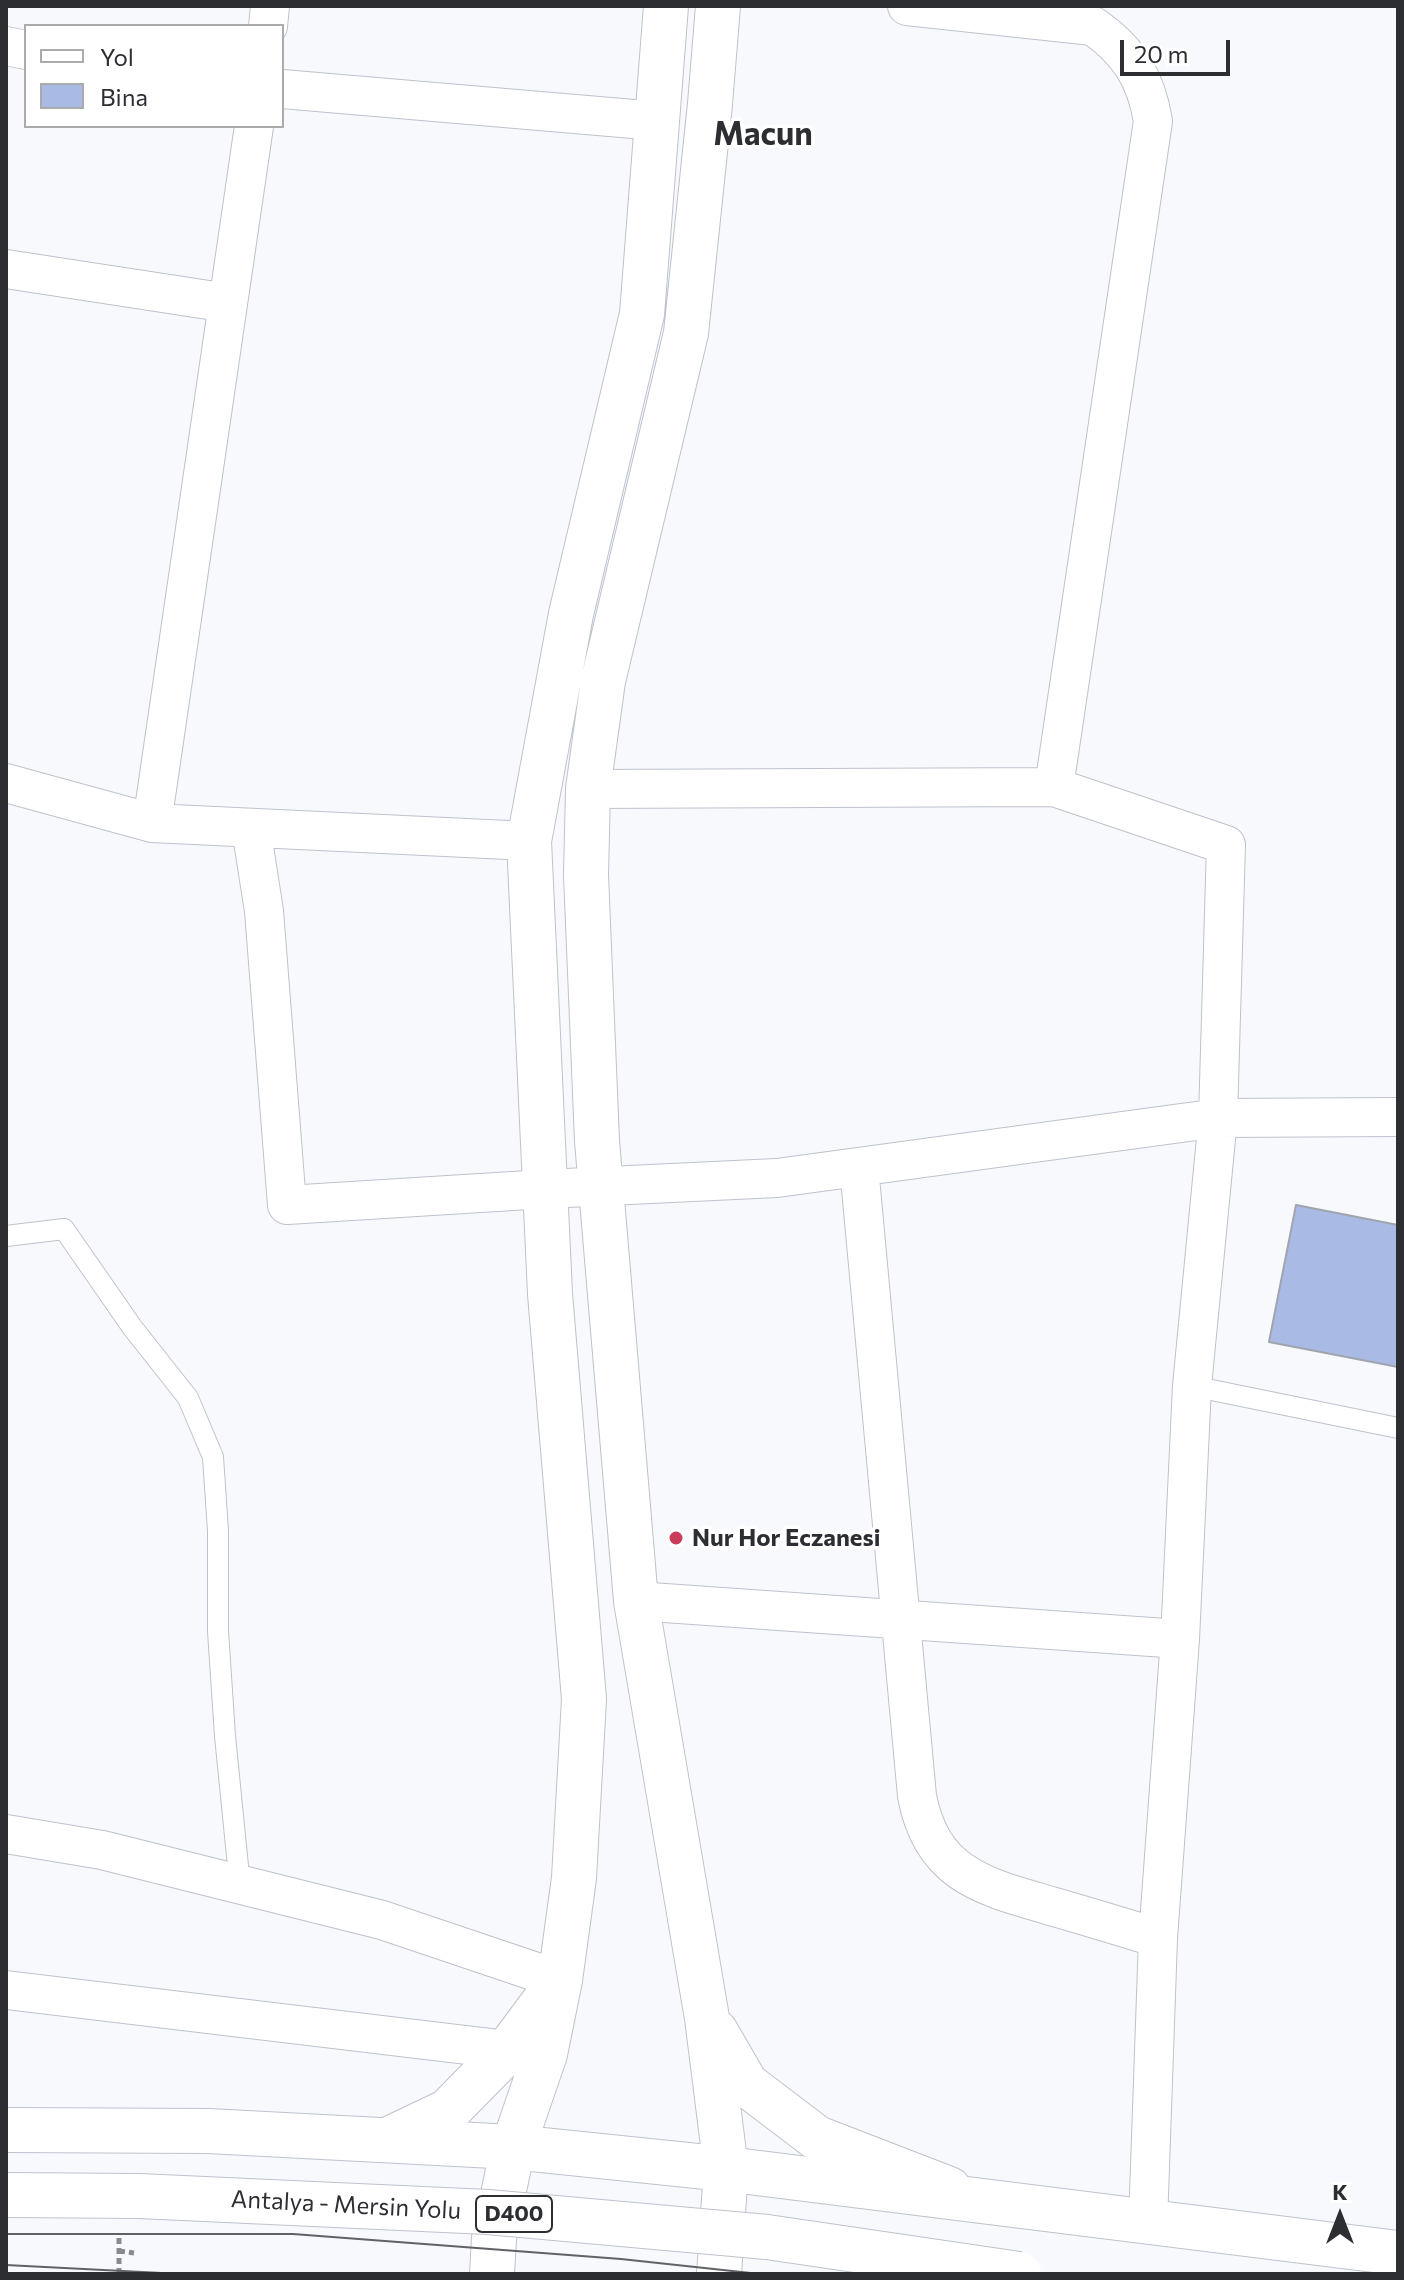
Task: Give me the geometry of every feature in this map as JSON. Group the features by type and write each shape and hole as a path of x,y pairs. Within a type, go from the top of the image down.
{"main road":[{"path":"492,2274 494,2238 513,2147 545,2054 560,1980 574,1878 584,1699 550,1294 529,841 571,614 642,314 666,6"},
{"path":"718,6 686,333 603,681 588,789 586,875 597,1141 636,1601 707,2018 726,2169 719,2274"},
{"path":"387,2140 448,2111 508,2050 560,1980"},
{"path":"707,2018 746,2084 817,2138 985,2203"},
{"path":"6,2130 208,2131 513,2147 726,2169 1398,2253"},
{"name":"Antalya - Mersin Yolu","path":"6,2195 139,2196 517,2214 767,2237 1019,2274"}],"street":[{"path":"907,6 1093,26 1130,57 1149,99 1153,121 1054,787"},
{"path":"284,89 657,121"},
{"path":"152,823 254,128"},
{"path":"6,269 228,303"},
{"path":"6,783 152,823 529,841"},
{"path":"588,789 1054,787 1226,845 1218,1118 1192,1386 1180,1639 1158,1938 1148,2223"},
{"path":"251,828 264,911 287,1205 777,1178 1218,1118 1398,1117"},
{"path":"859,1167 921,1815 937,1849 951,1865 988,1887 1158,1938"},
{"path":"636,1601 1180,1639"},
{"path":"6,1834 102,1850 382,1920 560,1980"},
{"path":"6,1990 508,2050"}],"lane":[{"path":"6,1236 64,1229 132,1327 188,1398 213,1457 218,1531 220,1661 240,1886"},
{"path":"1192,1386 1398,1428"}],"path":[{"path":"119,2251 134,2253"}],"building":[{"path":"1296,1205 1398,1225 1398,1367 1269,1342"}],"tram line":[{"path":"6,2234 293,2234 621,2259 760,2274"},
{"path":"6,2265 181,2274"}],"place":[{"name":"Nur Hor Eczanesi","path":"676,1538"}],"district":[{"name":"Macun","path":"763,134"}]}
